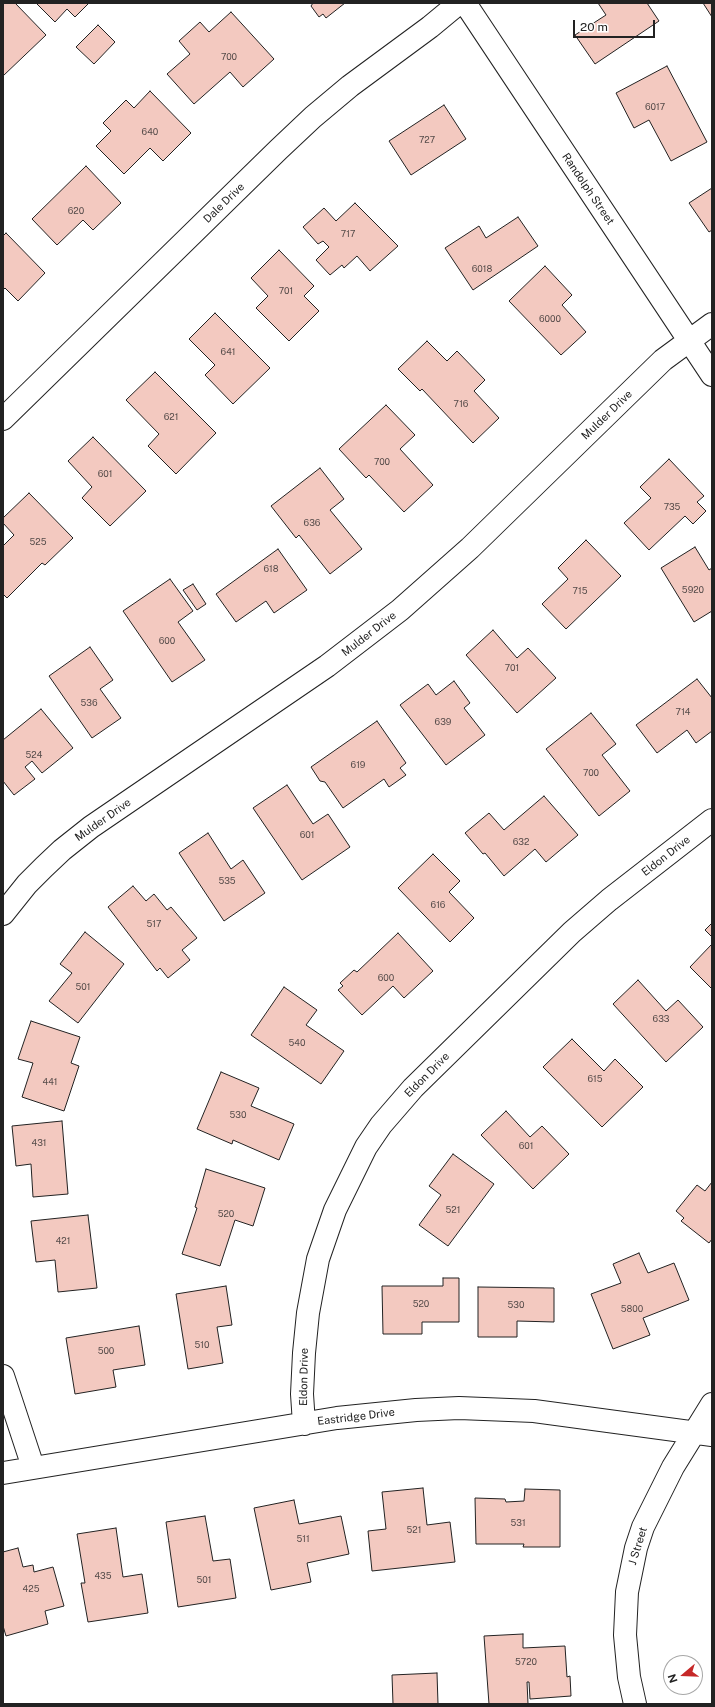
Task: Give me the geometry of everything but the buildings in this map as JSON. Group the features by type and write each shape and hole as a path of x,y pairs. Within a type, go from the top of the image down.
{"street":[{"name":"Dale Drive","path":"3,420 308,122 350,86 459,3"},
{"name":"Randolph Street","path":"465,3 712,375"},
{"name":"Mulder Drive","path":"3,914 27,884 74,840 328,666 400,610 470,548 663,360 712,324"},
{"name":"Eldon Drive","path":"304,1424 302,1394 304,1353 308,1313 318,1259 334,1210 366,1147 389,1115 413,1088 572,932 609,900 712,820"},
{"path":"3,1376 33,1468"},
{"name":"J Street","path":"635,1704 628,1677 625,1635 627,1592 631,1569 643,1527 674,1467 703,1434 712,1404"},
{"name":"Eastridge Drive","path":"3,1473 376,1413 460,1408 534,1411 703,1434"}]}
